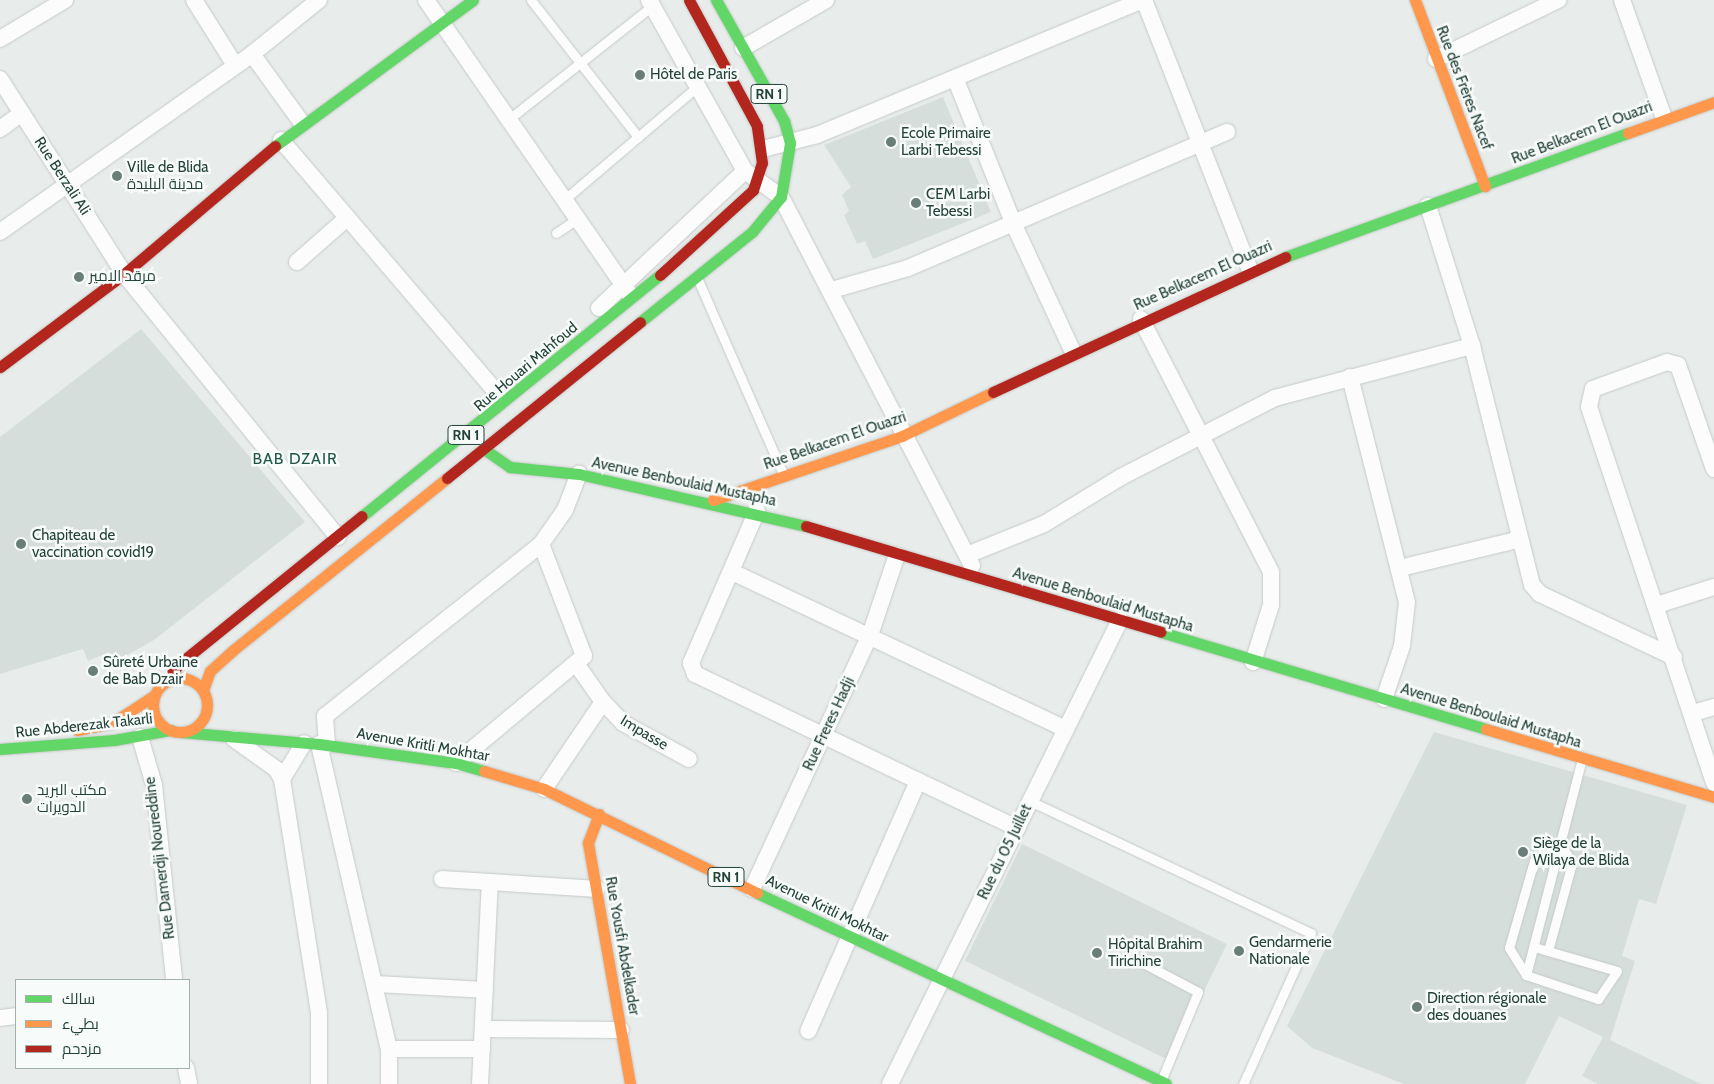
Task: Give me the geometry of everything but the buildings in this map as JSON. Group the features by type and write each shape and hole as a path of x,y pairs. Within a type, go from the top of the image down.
{"main road":[{"path":"0,367 124,274 281,140 373,67 442,24 473,0"},
{"name":"RN 1","path":"689,0 747,103 763,149"},
{"name":"RN 1","path":"203,690 210,671 232,651 752,232 781,196 790,143 784,121 716,0"},
{"name":"Rue des Frères Nacef","path":"1415,0 1485,186"},
{"name":"Rue Belkacem El Ouazri","path":"713,500 784,474 902,436 1140,320 1250,270 1485,186 1664,118 1714,102"},
{"path":"751,175 763,149"},
{"name":"Rue Houari Mahfoud","path":"464,429 629,292"},
{"name":"Avenue Benboulaid Mustapha","path":"484,449 510,467 579,474 713,500 757,511 1253,662 1714,797"},
{"path":"207,704 202,720 176,731 154,712 155,695 178,664 334,532"},
{"path":"166,681 182,678 203,690 207,704 224,726"},
{"name":"Rue Abderezak Takarli","path":"0,737 99,727 155,695"},
{"name":"RN 1","path":"176,731 224,726"},
{"name":"Avenue Kritli Mokhtar","path":"224,726 266,739 456,763 544,789 850,936 940,982 1163,1083"},
{"name":"Rue Abderezak Takarli","path":"0,749 140,737 176,731"},
{"name":"Rue Yousfi Abdelkader","path":"598,814 588,843 630,1084"}],"street":[{"path":"0,39 65,0"},
{"path":"0,232 252,54 319,0"},
{"path":"426,0 629,292 644,319"},
{"path":"743,48 826,0"},
{"path":"763,149 790,143 1144,0 1204,143 1250,270"},
{"path":"1436,59 1558,0"},
{"path":"1622,0 1664,118"},
{"path":"198,1 235,65"},
{"path":"651,3 751,175 781,196 832,290 902,436 979,579"},
{"path":"252,54 302,123"},
{"path":"954,78 1014,225 1073,352"},
{"name":"Rue Berzali Ali","path":"0,79 124,274 334,532"},
{"path":"0,129 22,113"},
{"path":"832,290 908,268 1014,225 1227,132"},
{"path":"281,140 346,220 498,394"},
{"path":"334,532 464,429 498,394 629,292 751,175"},
{"path":"1428,206 1472,346 1526,574 1540,594 1674,656"},
{"path":"297,262 346,220"},
{"path":"1140,320 1201,434 1271,572 1271,606 1253,662"},
{"path":"967,555 1044,524 1201,434 1276,398 1472,346"},
{"path":"1714,469 1678,365 1667,362 1593,389 1589,407 1657,605 1714,782"},
{"path":"1350,377 1400,568 1407,624 1384,700"},
{"path":"464,429 484,449"},
{"path":"282,779 317,744 325,716 541,544 565,510 579,474"},
{"path":"757,511 691,663 695,674 1017,828"},
{"path":"1400,568 1517,540"},
{"path":"456,763 577,665 584,656 541,544"},
{"name":"Rue Freres Hadji","path":"752,889 870,635 897,555"},
{"path":"732,572 870,635 1066,729"},
{"path":"1657,605 1714,587"},
{"name":"Rue du 05 Juillet","path":"890,1084 1120,620"},
{"name":"Impasse","path":"577,665 603,702 623,723 689,759"},
{"path":"544,789 603,702"},
{"path":"1693,713 1714,707"},
{"path":"224,726 276,769 282,779 319,1013 319,1084"},
{"name":"Rue Damerdji Noureddine","path":"140,737 154,785 174,979"},
{"path":"317,744 389,1048 389,1084"},
{"path":"808,1031 918,781"},
{"path":"442,879 597,889"},
{"path":"480,1084 490,882"},
{"path":"375,984 485,990"},
{"path":"0,1018 15,1016"},
{"path":"483,1029 621,1030"},
{"path":"389,1048 482,1049"},
{"path":"186,1069 189,1084"}],"lane":[{"path":"532,0 638,137"},
{"path":"509,119 580,63 651,3"},
{"path":"565,199 698,86"},
{"path":"556,232 578,218"},
{"path":"697,276 784,474"},
{"path":"1526,975 1582,759"},
{"path":"1030,801 1311,933 1243,1084"},
{"path":"1548,951 1572,863 1561,844"},
{"path":"1534,947 1617,971 1598,999 1526,975 1509,948 1534,861 1561,844"},
{"path":"1144,964 1198,992 1163,1083"}],"shaded area":[{"name":"CEM Larbi Tebessi","path":"943,97 991,212 873,259 865,241 857,244 844,215 849,211 842,195 851,187 824,145"},
{"path":"141,329 305,522 154,640 113,663 109,652 88,661 83,649 0,674 0,437"},
{"name":"Siège de la Wilaya de Blida","path":"1434,732 1687,805 1656,904 1639,899 1622,956 1635,961 1610,1040 1701,1084 1598,1084 1582,1076 1603,1037 1559,1016 1525,1084 1404,1084 1312,1048 1287,1026"},
{"name":"Hôpital Brahim Tirichine","path":"1022,844 1227,944 1170,1061 965,961"}],"traffic: fast":[{"path":"275,146 473,0"},
{"path":"640,322 752,232 781,197 790,143 784,121 716,0"},
{"path":"1285,257 1628,133"},
{"path":"362,516 660,275"},
{"path":"484,449 510,467 579,474 806,526"},
{"path":"1161,632 1486,729"},
{"path":"0,749 114,740 171,730"},
{"path":"180,732 319,744 456,763 484,771"},
{"path":"757,893 1166,1084"}],"traffic: slow":[{"path":"1415,0 1485,186"},
{"path":"1628,133 1714,102"},
{"path":"713,500 902,436 993,392"},
{"path":"203,690 210,671 232,651 447,478"},
{"path":"180,678 190,680 199,686 205,695 207,705 205,715 199,724 190,730 180,732 170,730 161,724 155,715 153,705 155,695 161,686 170,680 180,678"},
{"path":"77,730 112,723 155,695"},
{"path":"1486,729 1714,797"},
{"path":"484,771 544,789 757,893"},
{"path":"599,814 588,843 630,1084"}],"traffic: jam":[{"path":"660,275 753,190 762,163 757,126 689,0"},
{"path":"0,367 124,274 275,146"},
{"path":"993,392 1285,257"},
{"path":"447,478 640,322"},
{"path":"166,681 179,664 362,516"},
{"path":"806,526 1161,632"}],"place":[{"name":"Hôtel de Paris","path":"640,75"},
{"name":"Ecole Primaire Larbi Tebessi","path":"891,142"},
{"name":"Ville de Blida مدينة البليدة","path":"117,176"},
{"name":"CEM Larbi Tebessi","path":"916,203"},
{"name":"مرقد الامير","path":"79,277"},
{"name":"Chapiteau de vaccination covid19","path":"21,544"},
{"name":"Sûreté Urbaine de Bab Dzair","path":"93,671"},
{"name":"مكتب البريد الدويرات","path":"27,799"},
{"name":"Siège de la Wilaya de Blida","path":"1523,852"},
{"name":"Gendarmerie Nationale","path":"1239,951"},
{"name":"Hôpital Brahim Tirichine","path":"1097,953"},
{"name":"Direction régionale des douanes","path":"1417,1007"}],"district":[{"name":"BAB DZAIR","path":"295,459"}]}
